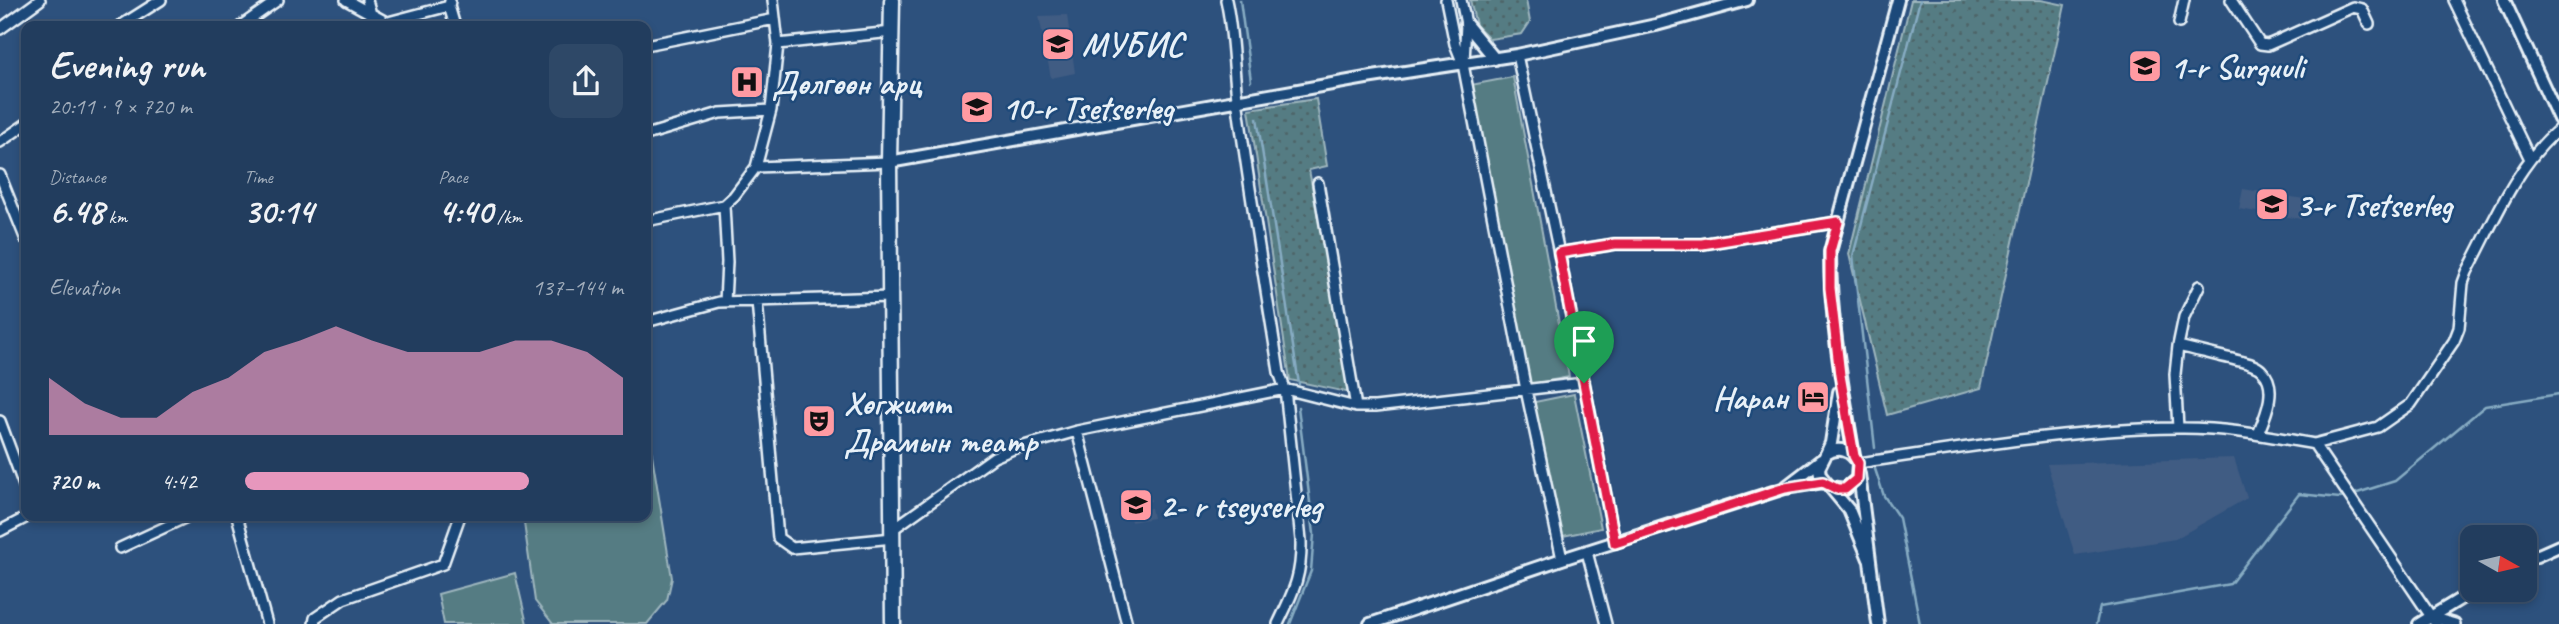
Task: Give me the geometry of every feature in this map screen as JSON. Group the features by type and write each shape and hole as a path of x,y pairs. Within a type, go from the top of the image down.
{"highway":[{"path":"892,0 889,162 893,624"}],"street":[{"path":"0,29 40,0"},
{"path":"128,21 161,0"},
{"path":"248,21 278,0"},
{"path":"346,0 384,21"},
{"path":"367,0 371,14"},
{"path":"651,220 724,205 756,167 771,110 778,44 773,0"},
{"path":"1226,0 1233,30 1237,103 1279,372 1285,389 1302,564 1278,624"},
{"path":"1447,0 1455,44 1463,64 1526,390 1562,559"},
{"path":"1461,0 1466,24 1463,64"},
{"path":"756,167 889,162 1237,103 1366,78 1517,55 1656,25 1747,0"},
{"path":"1891,0 1895,13"},
{"path":"1878,624 1857,464 1840,375 1830,288 1830,251 1898,0"},
{"path":"2179,23 2184,0"},
{"path":"2231,0 2260,44 2268,45 2353,7 2361,9 2370,24"},
{"path":"2454,0 2530,159"},
{"path":"2504,0 2559,119"},
{"path":"389,21 450,3 453,21"},
{"path":"651,44 775,19"},
{"path":"1466,24 1495,59"},
{"path":"778,44 892,32"},
{"path":"1517,55 1559,253 1615,543"},
{"path":"651,134 720,113 771,110"},
{"path":"0,142 21,127"},
{"path":"1857,464 2034,437 2178,428 2258,434 2314,444 2378,427 2411,404 2454,341 2459,328 2463,283 2467,272 2501,206 2530,159 2559,129"},
{"path":"0,175 21,228"},
{"path":"1318,183 1356,407"},
{"path":"724,205 727,262 725,302"},
{"path":"1559,253 1615,244 1702,244 1838,222"},
{"path":"2178,428 2175,374 2178,346 2184,317 2199,286"},
{"path":"651,322 725,302 891,297"},
{"path":"757,301 778,538 792,548 893,533 994,457 1077,430 1285,389 1356,407 1584,383"},
{"path":"2178,346 2262,369 2267,377 2269,402 2258,434"},
{"path":"1840,375 1836,421 1831,443 1819,468 1826,485 1849,510 1869,559"},
{"path":"0,421 21,478"},
{"path":"1077,430 1127,624"},
{"path":"2314,444 2431,622"},
{"path":"1785,488 1823,457 1840,449 1857,464"},
{"path":"1370,624 1785,488 1826,485 1837,489 1852,485 1857,464"},
{"path":"0,531 21,520"},
{"path":"120,548 177,521"},
{"path":"238,521 267,624"},
{"path":"314,624 316,618 343,599 443,564 458,521"},
{"path":"2538,555 2559,546"},
{"path":"1587,552 1606,624"},
{"path":"2431,622 2460,601"},
{"path":"2420,624 2455,624"}],"shaded area":[{"name":"МУБИС","path":"1067,15 1075,73 1051,78 1039,16"},
{"name":"Дөлгөөн арц","path":"752,66 760,94 742,98 735,70"},
{"name":"3-r Tsetserleg","path":"2243,189 2304,199 2301,219 2239,209"},
{"path":"2234,458 2247,498 2175,539 2075,555 2047,464"},
{"name":"2- r tseyserleg","path":"1149,490 1151,501 1143,503 1145,509 1151,508 1153,518 1131,522 1126,494"}],"green space":[{"path":"1470,0 1526,0 1530,22 1522,34 1490,39 1476,25"},
{"path":"1911,0 2041,0 2065,5 1981,388 1887,415 1849,254"},
{"path":"1513,77 1569,377 1527,385 1471,85"},
{"path":"1316,99 1327,166 1309,170 1351,393 1290,380 1249,109"},
{"path":"1574,394 1601,528 1558,537 1530,403"},
{"path":"651,449 672,578 667,600 647,624 553,624 535,601 524,521 651,521"},
{"path":"515,573 527,624 444,624 438,594"}],"waterway":[{"path":"1240,0 1251,81"},
{"path":"1875,448 1853,256 1920,0"},
{"path":"1257,118 1299,384"},
{"path":"2351,495 2395,481 2485,406 2559,394"},
{"path":"1290,624 1311,571 1314,534 1298,407"},
{"path":"1875,469 1884,496 1899,518 1920,624"},
{"path":"2096,624 2100,607 2230,584 2299,494 2345,497"}],"place":[{"name":"МУБИС","path":"1058,44"},
{"name":"1-r Surguuli","path":"2145,66"},
{"name":"Дөлгөөн арц","path":"747,82"},
{"name":"10-r Tsetserleg","path":"977,107"},
{"name":"3-r Tsetserleg","path":"2272,204"},
{"name":"Наран","path":"1813,397"},
{"name":"Хөгжимт Драмын театр","path":"819,421"},
{"name":"2- r tseyserleg","path":"1136,505"}],"route":[{"path":"1838,222 1830,251 1830,288 1840,375 1859,471 1852,485 1837,489 1823,482 1785,488 1615,543 1584,383 1559,253 1615,244 1702,244 1838,222"}]}
